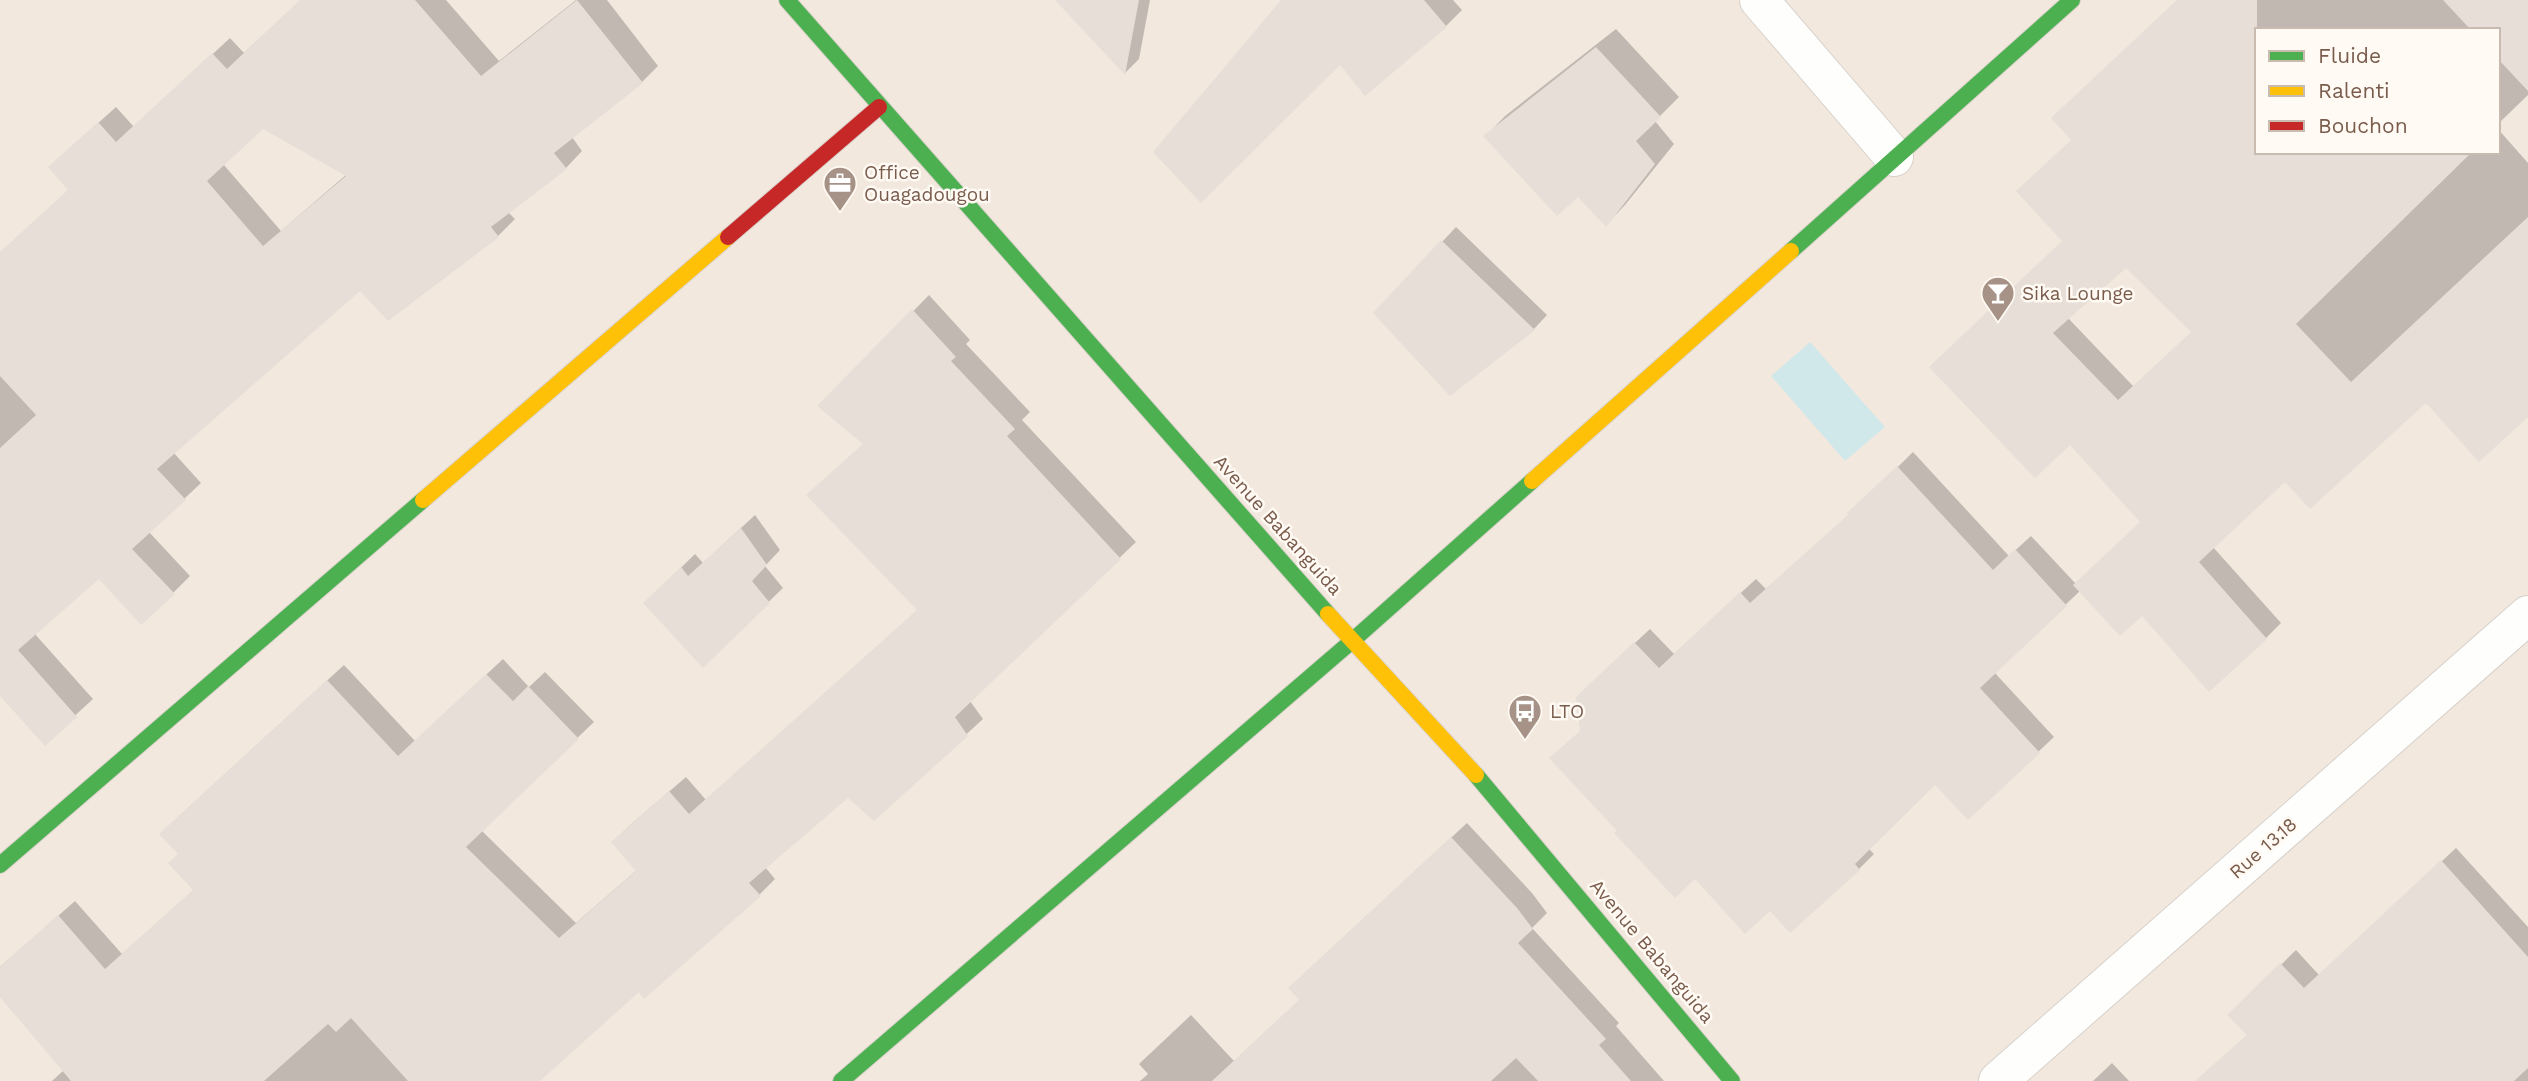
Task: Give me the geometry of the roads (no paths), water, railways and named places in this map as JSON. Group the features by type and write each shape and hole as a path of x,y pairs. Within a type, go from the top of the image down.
{"street":[{"name":"Avenue Babanguida","path":"787,0 1353,641 1484,783 1732,1081"},
{"path":"1759,0 1894,157"},
{"path":"841,1081 1353,641 2072,0"},
{"path":"0,865 879,107"},
{"name":"Rue 13.18","path":"1998,1081 2528,615"}],"water":[{"path":"1810,342 1885,427 1845,461 1771,376"}],"place":[{"name":"Office Ouagadougou","path":"840,213"},
{"name":"Sika Lounge","path":"1998,323"},
{"name":"LTO","path":"1525,741"}]}
